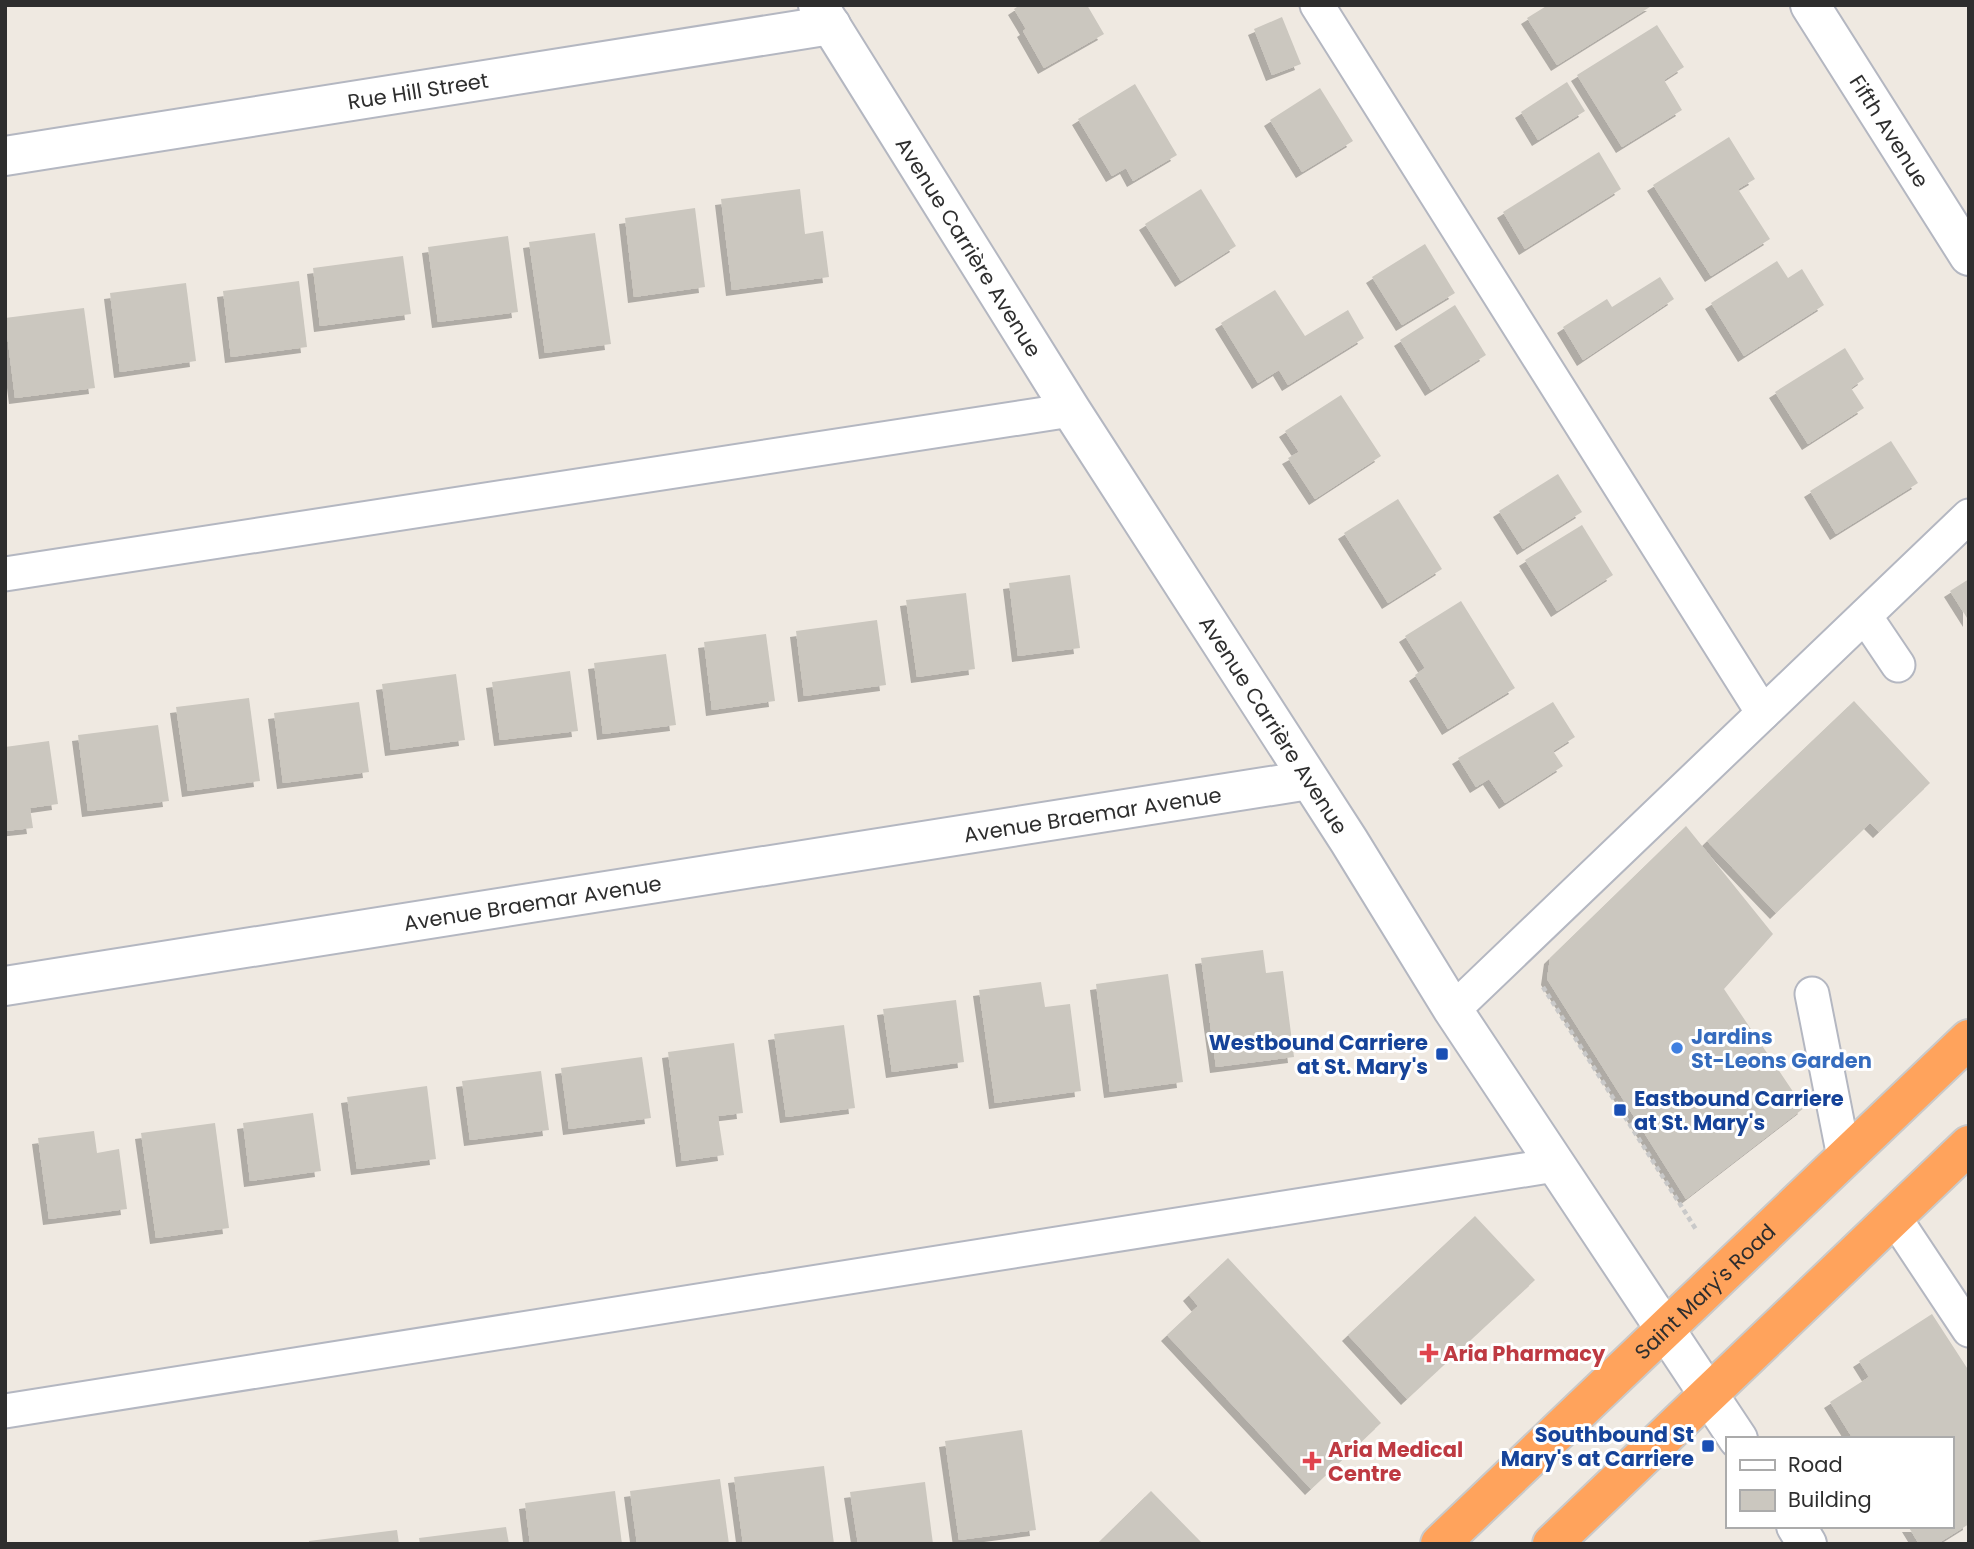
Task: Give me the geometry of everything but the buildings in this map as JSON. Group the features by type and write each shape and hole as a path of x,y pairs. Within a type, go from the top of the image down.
{"highway":[{"name":"Saint Mary's Road","path":"1440,1544 1662,1328 1969,1039"},
{"path":"1552,1544 1969,1145"}],"street":[{"name":"Fifth Avenue","path":"1810,5 1969,256"},
{"name":"Rue Hill Street","path":"5,156 825,15"},
{"name":"Avenue Carrière Avenue","path":"825,15 1071,410 1453,1010 1737,1437"},
{"name":"Avenue Braemar Avenue","path":"5,986 1309,780"},
{"path":"1797,1528 1807,1544"}],"lane":[{"path":"1317,5 1763,713"},
{"path":"5,574 1071,410"},
{"path":"1453,1010 1969,516"},
{"path":"1865,616 1898,665"},
{"path":"1811,994 1844,1157"},
{"path":"5,1410 1555,1165"},
{"path":"1894,1217 1969,1330"}],"path":[{"path":"1518,948 1698,1233"}],"place":[{"name":"Jardins St-Leons Garden","path":"1677,1048"},
{"name":"Westbound Carriere at St. Mary's","path":"1442,1054"},
{"name":"Eastbound Carriere at St. Mary's","path":"1620,1110"},
{"name":"Aria Pharmacy","path":"1429,1353"},
{"name":"Southbound St Mary's at Carriere","path":"1708,1446"},
{"name":"Aria Medical Centre","path":"1312,1461"}]}
